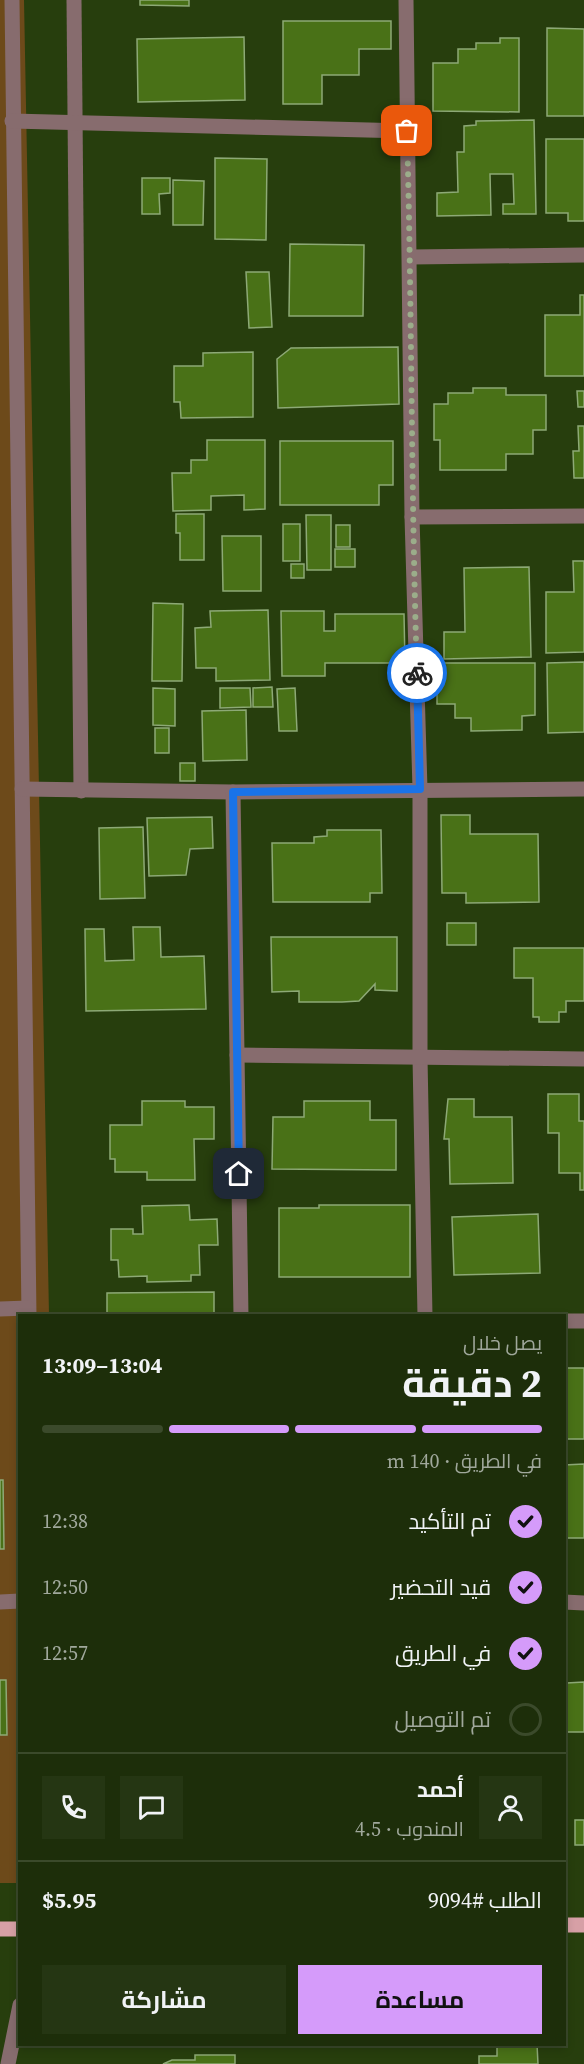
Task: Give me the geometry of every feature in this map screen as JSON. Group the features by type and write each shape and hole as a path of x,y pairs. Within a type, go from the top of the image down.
{"main road":[{"path":"566,1926 584,1925"},
{"path":"0,1929 18,1929"}],"street":[{"path":"0,1309 29,1312 12,0"},
{"path":"74,0 81,791"},
{"path":"406,0 411,257 412,517 420,789 420,1058 425,1314"},
{"path":"12,121 407,131"},
{"path":"411,257 584,255"},
{"path":"412,517 584,516"},
{"path":"22,789 233,792 584,789"},
{"path":"233,792 241,1314"},
{"path":"237,1055 584,1059"},
{"path":"566,1321 584,1321"},
{"path":"0,1602 18,1601"},
{"path":"566,1602 584,1603"},
{"path":"8,2064 18,2015"}],"shaded area":[{"path":"0,0 24,0 49,1314 18,1314 18,1883 0,1883"}],"building":[{"path":"140,0 189,0 189,6 140,5"},
{"path":"283,21 391,21 391,49 359,49 359,75 322,75 322,104 283,104"},
{"path":"547,28 584,29 584,116 547,116"},
{"path":"244,37 245,100 138,102 137,39"},
{"path":"500,38 519,38 519,112 433,111 433,63 458,63 458,49 476,49 476,43 500,43"},
{"path":"534,120 536,214 503,214 503,204 514,204 513,174 490,174 491,215 437,216 437,193 458,192 457,152 464,152 464,126 476,125 476,121"},
{"path":"546,139 584,139 584,221 568,221 568,213 546,213"},
{"path":"215,158 267,159 266,240 215,239"},
{"path":"142,178 170,178 170,193 159,194 160,214 142,214"},
{"path":"173,180 204,181 203,225 173,225"},
{"path":"290,244 364,245 363,316 289,316"},
{"path":"246,272 269,272 272,327 249,328"},
{"path":"580,295 584,295 584,376 545,376 545,315 580,315"},
{"path":"398,347 399,404 278,408 277,359 291,348"},
{"path":"253,352 253,417 181,418 180,402 174,402 174,366 203,366 203,353"},
{"path":"473,388 506,388 506,395 546,395 546,430 533,430 533,454 506,454 506,470 440,470 440,440 434,440 434,404 448,404 448,393 473,393"},
{"path":"577,391 584,391 584,407 578,407"},
{"path":"578,426 584,426 584,478 574,478 573,451 579,451"},
{"path":"207,440 265,440 265,509 244,510 244,495 211,496 211,510 173,511 172,473 191,473 191,460 207,460"},
{"path":"280,441 393,441 393,485 379,485 379,505 280,505"},
{"path":"176,514 204,514 204,560 180,560 180,533 176,533"},
{"path":"306,515 331,515 331,570 307,570"},
{"path":"283,524 300,524 300,561 283,561"},
{"path":"336,525 350,525 350,547 336,547"},
{"path":"222,536 261,536 261,591 223,591"},
{"path":"335,549 355,549 355,567 335,567"},
{"path":"573,561 584,561 584,652 546,653 546,592 574,592"},
{"path":"291,564 304,564 304,578 291,578"},
{"path":"529,567 531,657 444,659 444,632 465,632 464,568"},
{"path":"153,603 183,604 182,681 152,681"},
{"path":"268,610 270,680 216,681 216,668 196,668 195,628 211,627 210,611"},
{"path":"281,611 324,611 324,631 335,631 335,614 404,614 405,663 325,663 325,676 282,676"},
{"path":"584,662 584,732 548,733 547,663"},
{"path":"437,663 535,663 535,715 522,716 522,730 471,731 471,718 455,718 455,704 437,704"},
{"path":"272,687 273,707 253,707 253,688"},
{"path":"153,688 175,689 175,726 153,725"},
{"path":"220,688 250,688 251,707 220,708"},
{"path":"295,688 297,731 279,731 277,689"},
{"path":"246,710 247,760 203,761 202,711"},
{"path":"155,728 169,728 169,753 155,753"},
{"path":"180,763 195,763 195,781 180,781"},
{"path":"441,815 470,815 470,834 538,834 539,902 466,903 466,893 442,893"},
{"path":"212,817 213,848 190,849 186,875 149,876 147,818"},
{"path":"143,827 145,898 100,899 99,828"},
{"path":"327,830 381,830 382,893 370,893 370,902 273,902 272,843 314,843 314,837 327,836"},
{"path":"447,923 476,923 476,945 447,945"},
{"path":"133,927 160,927 161,957 204,956 206,1009 86,1011 85,929 104,929 105,961 134,960"},
{"path":"271,937 397,937 397,991 375,990 375,984 359,1001 342,1002 299,1002 299,991 272,992"},
{"path":"514,948 584,948 584,1001 566,1001 566,1012 559,1012 559,1022 539,1022 539,1017 533,1017 533,978 514,978"},
{"path":"548,1094 579,1094 579,1121 584,1121 584,1190 580,1190 580,1173 559,1173 559,1133 548,1133"},
{"path":"448,1099 474,1099 474,1117 512,1117 513,1183 450,1184 449,1139 444,1139"},
{"path":"142,1101 185,1101 185,1107 214,1107 214,1139 194,1139 195,1180 147,1180 147,1172 115,1172 115,1159 110,1159 110,1125 142,1125"},
{"path":"304,1101 370,1101 370,1120 396,1120 396,1170 272,1169 273,1117 304,1117"},
{"path":"189,1205 190,1220 217,1219 218,1245 199,1245 200,1275 191,1275 191,1281 147,1282 147,1276 119,1277 118,1260 111,1260 111,1229 133,1229 133,1234 143,1234 142,1206"},
{"path":"319,1205 410,1205 410,1277 279,1277 279,1208 319,1208"},
{"path":"538,1214 540,1273 454,1275 452,1217"},
{"path":"214,1292 214,1314 107,1314 107,1293"},
{"path":"566,1368 584,1368 584,1439 566,1439"},
{"path":"584,1464 584,1538 566,1538 566,1465"},
{"path":"0,1480 3,1480 4,1549 0,1549"},
{"path":"0,1680 6,1680 7,1735 0,1735"},
{"path":"584,1682 584,1732 567,1732 567,1683"},
{"path":"575,1820 584,1820 584,1845 575,1845"},
{"path":"497,2046 537,2046 538,2064 479,2064 479,2056 497,2056"},
{"path":"195,2055 235,2055 235,2064 163,2064 172,2060 195,2060"}],"way so far":[{"path":"407,131 411,257 412,517 417,673"}],"route":[{"path":"239,1174 233,792 420,789 417,673"}]}
